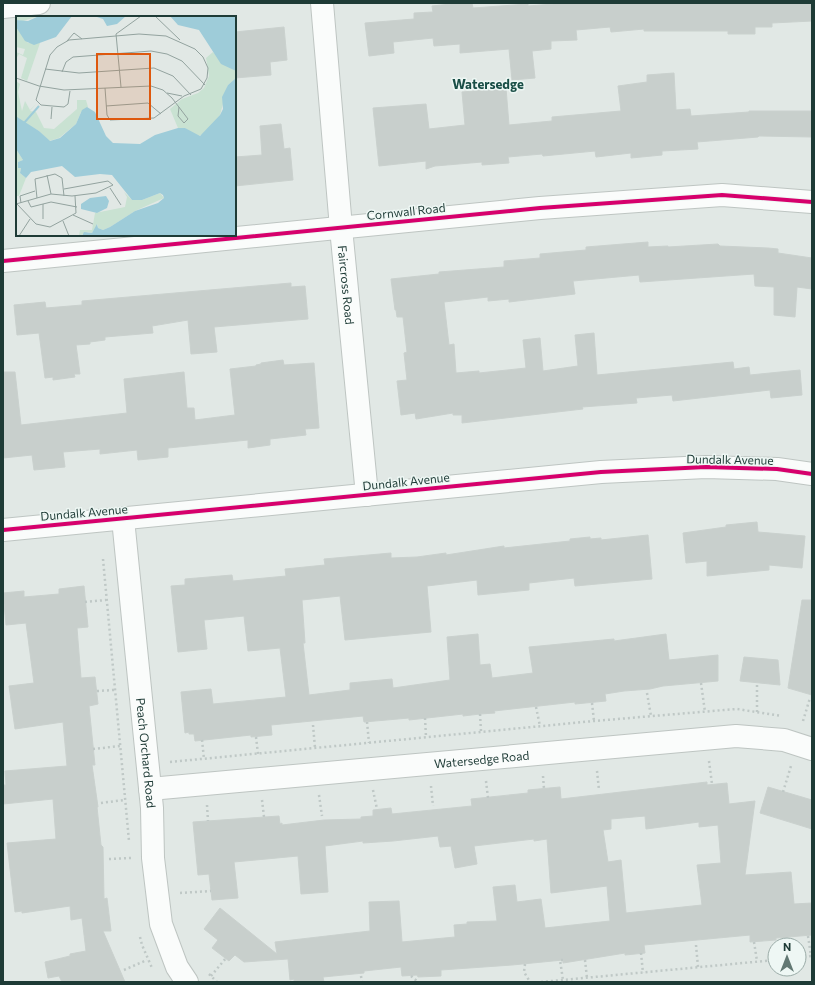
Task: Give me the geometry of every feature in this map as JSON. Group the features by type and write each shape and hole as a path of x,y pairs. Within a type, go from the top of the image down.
{"street":[{"path":"3,6 39,3"},
{"name":"Faircross Road","path":"322,3 341,228 367,495"},
{"name":"Cornwall Road","path":"3,261 540,208 722,195 812,202"},
{"name":"Dundalk Avenue","path":"3,530 601,472 693,467 777,469 812,474"},
{"name":"Peach Orchard Road","path":"122,519 152,808 153,858 161,924 177,967 187,982"},
{"name":"Watersedge Road","path":"150,789 736,736 784,740 812,750"}],"path":[{"path":"85,602 106,600"},
{"path":"701,683 705,712"},
{"path":"756,712 757,683"},
{"path":"97,691 114,690"},
{"path":"647,692 651,716"},
{"path":"803,722 810,698"},
{"path":"592,702 594,721"},
{"path":"536,707 540,726"},
{"path":"147,764 540,726 737,709 786,717"},
{"path":"480,714 481,732"},
{"path":"425,718 426,737"},
{"path":"797,720 808,723"},
{"path":"367,722 369,743"},
{"path":"313,725 315,748"},
{"path":"256,737 258,754"},
{"path":"202,740 204,759"},
{"path":"93,749 120,746"},
{"path":"708,756 712,784"},
{"path":"783,792 791,765"},
{"path":"596,767 599,790"},
{"path":"542,772 544,789"},
{"path":"486,777 488,798"},
{"path":"431,782 433,806"},
{"path":"373,788 377,809"},
{"path":"319,792 322,816"},
{"path":"262,798 264,817"},
{"path":"102,803 124,800"},
{"path":"206,803 208,821"},
{"path":"109,859 131,858"},
{"path":"179,885 181,900"},
{"path":"180,893 211,891"},
{"path":"808,936 811,956"},
{"path":"754,942 756,962"},
{"path":"696,945 698,967"},
{"path":"641,953 643,973"},
{"path":"210,976 226,958"},
{"path":"124,970 147,960"},
{"path":"563,960 560,960 563,980"},
{"path":"585,960 587,978"},
{"path":"541,982 767,961"},
{"path":"525,964 524,972 530,982"},
{"path":"207,973 217,982"},
{"path":"361,976 362,982"},
{"path":"411,976 418,982"}],"building":[{"path":"472,3 473,8 566,3 812,3 812,21 772,23 772,27 755,27 755,34 728,34 728,31 644,31 644,29 611,32 610,27 576,30 577,40 551,41 551,49 532,51 535,78 512,80 509,49 460,53 460,44 434,46 433,38 393,42 394,53 369,56 365,23 414,19 414,13 433,12 432,6"},
{"path":"284,27 287,60 270,62 271,75 236,78 236,32"},
{"path":"674,73 676,110 690,109 691,116 749,111 812,111 812,135 811,137 759,136 697,142 698,149 662,151 662,155 631,158 631,153 596,157 595,151 543,156 542,154 508,157 509,163 482,165 482,162 435,166 426,169 426,161 379,166 373,108 426,104 429,129 465,125 462,92 506,88 509,125 552,121 552,117 621,111 618,86 647,82 647,75"},
{"path":"281,124 284,149 290,148 293,180 236,186 236,157 262,155 260,126"},
{"path":"648,242 648,247 718,244 720,246 768,248 778,249 778,253 812,258 812,289 797,287 795,317 774,315 774,287 755,286 754,274 640,282 639,275 573,281 575,294 509,302 509,299 488,301 488,297 444,302 449,345 454,344 456,373 479,371 479,373 526,368 523,340 540,338 543,371 578,366 575,335 594,333 597,375 733,362 734,369 749,367 750,375 800,370 802,395 771,398 770,390 673,401 672,395 636,398 637,403 582,407 583,409 462,423 462,415 453,415 453,413 416,419 415,413 401,415 397,381 407,380 404,353 407,352 403,317 397,317 391,279 439,274 439,272 504,267 504,261 540,258 540,254 586,250 586,247"},
{"path":"291,283 291,287 305,286 308,319 214,327 217,352 191,354 188,320 152,326 153,333 105,337 105,340 90,342 90,344 76,345 80,374 74,374 75,377 53,380 53,377 45,378 39,333 17,335 14,305 45,302 46,308 82,305 82,301"},
{"path":"283,360 284,365 314,363 319,428 305,429 306,435 270,439 270,445 248,448 248,440 168,448 168,457 138,460 137,450 100,454 100,449 63,452 65,467 34,470 32,455 3,458 3,372 15,372 21,425 127,413 124,379 184,372 187,408 194,408 195,420 235,415 230,369 256,366 261,363"},
{"path":"757,522 758,532 805,536 802,568 769,565 769,570 707,576 707,561 686,563 683,533 726,527 726,525"},
{"path":"648,535 652,579 575,586 574,578 529,583 529,590 478,595 477,580 427,586 431,632 345,640 340,596 302,600 305,643 303,643 309,695 350,690 350,683 392,679 393,688 450,680 447,637 478,634 480,665 490,664 492,678 533,673 529,647 614,639 614,641 666,634 669,660 718,655 718,681 663,686 605,694 606,701 575,704 575,702 494,711 495,713 364,722 363,716 271,725 272,735 251,737 251,735 195,741 194,734 189,734 189,732 185,733 181,692 211,689 213,704 286,697 280,648 248,651 244,616 204,620 207,649 178,652 171,586 185,585 185,579 232,575 233,581 286,576 285,569 325,565 324,559 391,553 391,558 417,557 446,553 446,555 504,546 504,548 570,541 570,539 590,537 590,539 601,538 601,540"},
{"path":"84,586 88,627 77,628 81,678 95,677 98,704 89,706 95,765 92,765 98,807 101,845 103,847 104,899 107,898 111,931 103,931 125,982 62,982 59,976 48,978 45,962 70,956 70,954 86,951 82,918 71,920 70,906 22,913 22,911 15,912 7,843 56,839 53,799 3,804 3,785 6,785 5,771 67,766 63,722 15,729 9,686 34,683 26,623 6,625 3,593 24,591 24,597 59,594 59,589"},
{"path":"802,600 812,600 812,695 788,688"},
{"path":"744,657 778,660 780,685 740,681"},
{"path":"707,782 707,785 727,783 729,804 755,801 745,875 791,872 794,904 812,903 812,935 767,937 767,941 750,942 750,935 644,945 645,953 625,955 625,953 563,963 563,960 441,970 441,976 402,976 401,967 364,971 364,973 323,977 324,982 294,982 294,979 290,980 288,959 244,962 235,955 229,961 212,948 218,940 204,929 220,908 277,954 275,942 370,931 369,902 399,901 402,942 455,937 454,925 467,924 467,922 497,921 493,887 515,885 517,902 541,899 545,928 610,921 607,886 551,893 547,839 534,841 534,839 474,846 477,864 455,868 451,846 440,847 438,836 363,843 363,841 325,846 328,892 301,894 298,856 234,862 238,898 212,900 209,874 198,875 193,822 279,816 280,824 282,823 282,825 324,820 361,819 361,817 373,816 373,810 391,808 392,814 472,806 471,799 528,793 528,790 560,787 561,799","holes":["645,816 646,829 699,822 699,827 718,825 721,863 697,865 702,905 626,913 621,860 608,862 603,830 611,829 611,819"]},
{"path":"768,787 812,800 812,829 760,813"}],"cycle path":[{"path":"3,261 540,208 722,195 812,202"},
{"path":"3,530 601,472 706,467 777,469 812,474"}],"district":[{"name":"Watersedge","path":"488,84"}]}
